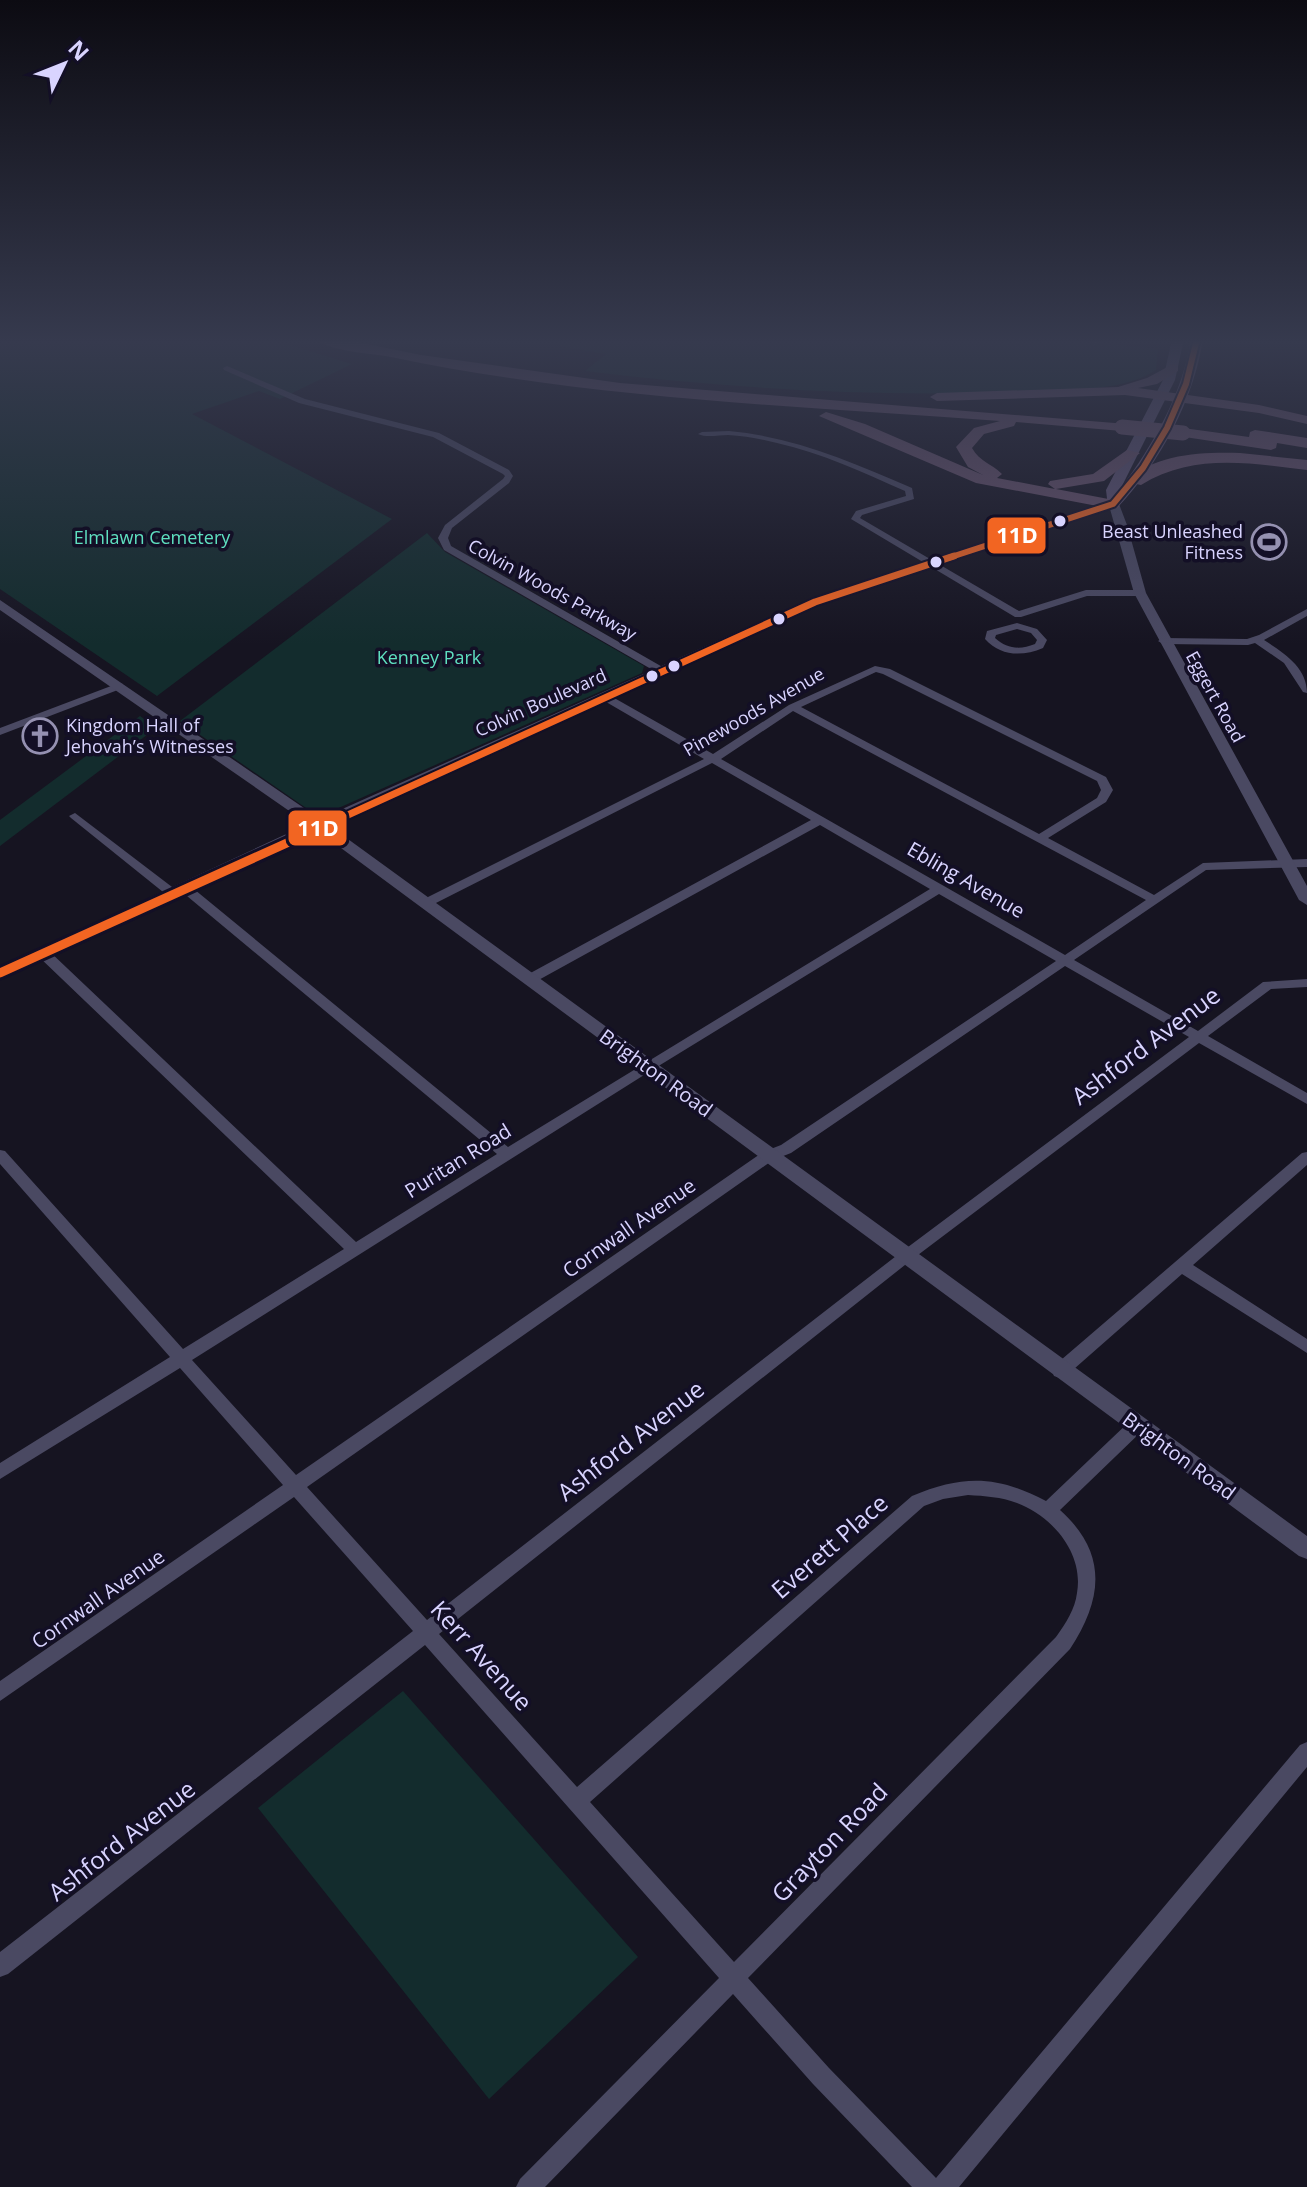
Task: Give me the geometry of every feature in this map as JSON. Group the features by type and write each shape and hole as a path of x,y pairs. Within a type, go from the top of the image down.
{"highway":[{"path":"890,441 993,484 1113,504"},
{"path":"968,441 965,453 980,468 1003,477 1057,484 1098,478 1132,453"},
{"path":"1252,441 1307,451"},
{"path":"1135,482 1154,468 1194,458 1307,465"}],"main road":[{"path":"1113,504 1113,490 1138,441"},
{"path":"1113,504 1135,482 1156,441"}],"street":[{"name":"Colvin Woods Parkway","path":"447,441 509,476 448,527 443,538 447,548 662,671"},
{"path":"774,441 792,445 912,492 909,498 859,513 855,519 1018,621 1086,593 1140,593"},
{"name":"Colvin Boulevard","path":"0,973 319,825 815,602 1113,504"},
{"name":"Eggert Road","path":"1113,504 1123,522 1128,561 1163,641 1307,900"},
{"name":"Brighton Road","path":"1,605 319,825 1060,1371 1307,1549"},
{"path":"1163,641 1236,643 1258,640 1307,612"},
{"path":"1258,640 1288,661 1307,690"},
{"name":"Pinewoods Avenue","path":"426,903 712,759 793,707 866,671 881,669 1102,779 1107,790 1102,800 1040,838"},
{"path":"0,732 119,686"},
{"name":"Ebling Avenue","path":"605,697 1307,1099"},
{"path":"793,707 1155,900"},
{"path":"75,816 178,890 507,1154"},
{"path":"530,979 820,820"},
{"name":"Cornwall Avenue","path":"0,1692 768,1156 786,1149 1203,867 1307,863"},
{"name":"Puritan Road","path":"0,1472 647,1067 940,888"},
{"path":"43,953 355,1250"},
{"name":"Ashford Avenue","path":"0,1966 905,1257 1268,985 1307,983"},
{"name":"Kerr Avenue","path":"0,1155 821,2076 928,2187"},
{"path":"1060,1371 1307,1157"},
{"path":"1182,1266 1307,1347"},
{"path":"1047,1511 1137,1425"},
{"name":"Everett Place","path":"576,1801 918,1501 949,1488 984,1486 1021,1495 1047,1511"},
{"name":"Grayton Road","path":"528,2187 1063,1643 1083,1609 1088,1576 1076,1543 1047,1511"},
{"path":"944,2187 1307,1752"}],"green space":[{"name":"Elmlawn Cemetery","path":"0,441 244,441 392,519 157,696 0,589"},
{"name":"Kenney Park","path":"427,533 445,552 644,666 642,673 334,810 309,810 180,721"},
{"path":"140,716 156,728 0,846 0,820"},
{"path":"403,1691 638,1957 489,2099 258,1808"}],"transit line":[{"name":"11D","path":"0,973 815,602 1113,504 1143,468 1160,441"}],"place":[{"name":"Beast Unleashed Fitness","path":"1269,542"},
{"name":"Kingdom Hall of Jehovah’s Witnesses","path":"40,736"}]}
